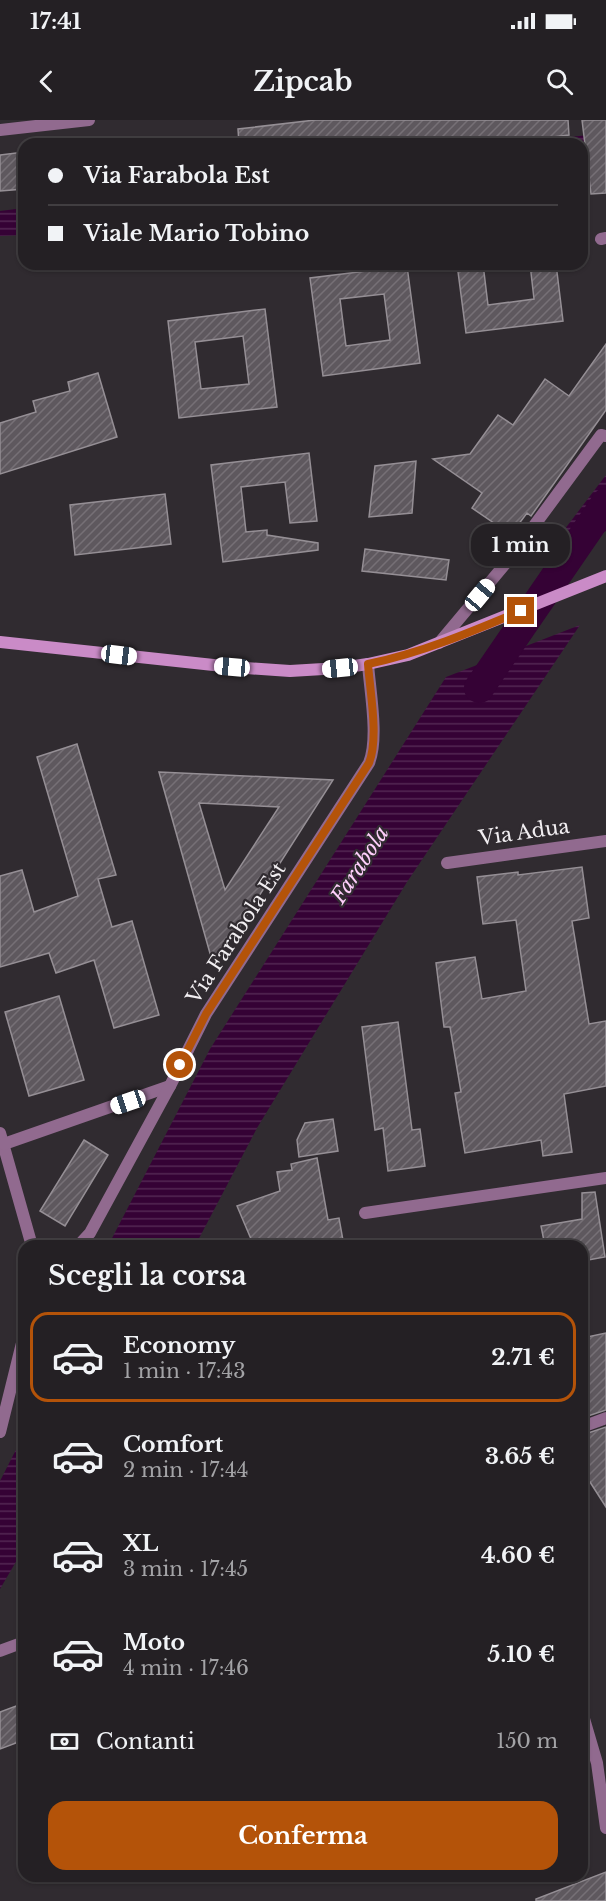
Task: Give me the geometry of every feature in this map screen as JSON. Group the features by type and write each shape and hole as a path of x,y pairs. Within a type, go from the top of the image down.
{"main road":[{"path":"0,642 266,670 323,670 401,657 439,644 606,576"}],"street":[{"path":"0,130 89,120"},
{"path":"439,644 511,557 601,435 606,436"},
{"name":"Via Farabola Est","path":"84,1240 90,1233 170,1086 206,1014 369,763 374,740 368,664"},
{"name":"Via Adua","path":"447,863 606,841"},
{"path":"30,1240 2,1138 170,1086"},
{"path":"365,1213 606,1178"},
{"path":"0,1432 18,1359"},
{"path":"588,1425 606,1418"},
{"path":"0,1651 18,1644"},
{"path":"588,1732 597,1763 606,1828"}],"water":[{"path":"606,133 606,167 588,169 588,138 561,138"},
{"path":"18,209 18,235 0,236 0,211"},
{"path":"606,475 606,531 542,559"},
{"path":"580,625 407,882 257,1128 198,1240 111,1240 210,1049 446,677"},
{"path":"18,1446 18,1558 0,1589 0,1481"}],"building":[{"path":"315,120 568,120 569,135 545,138 239,138 238,129"},
{"path":"582,120 606,120 606,193 591,194 588,138 584,138"},
{"path":"18,153 18,190 0,191 0,155"},
{"path":"375,270 408,270 420,363 323,376 310,278","holes":["384,294 390,340 346,346 340,299"]},
{"path":"458,270 484,270 488,305 534,299 531,270 557,270 563,321 466,333"},
{"path":"265,309 277,407 179,418 168,321","holes":["243,336 249,384 201,389 195,342"]},
{"path":"606,344 606,410 531,516 527,513 515,529 511,526 507,532 472,508 482,493 433,459 470,454 498,415 513,425 545,379 569,396"},
{"path":"98,373 117,437 0,474 0,423 36,412 33,401 70,391 68,382"},
{"path":"309,453 317,521 290,523 285,482 241,487 246,532 267,530 267,535 318,543 318,550 223,562 211,465"},
{"path":"416,461 412,513 369,517 375,466"},
{"path":"165,494 171,544 75,555 70,505"},
{"path":"365,549 449,560 446,580 362,571"},
{"path":"77,744 116,875 98,879 112,927 132,921 159,1015 114,1028 94,960 56,973 49,953 0,967 0,876 22,870 34,912 78,896 37,757"},
{"path":"159,772 333,780 238,929 213,964","holes":["199,803 279,807 225,890"]},
{"path":"582,867 589,918 572,921 589,1024 606,1021 606,1086 564,1094 572,1152 543,1156 541,1140 465,1153 455,1093 461,1092 450,1027 444,1027 436,963 475,957 482,999 526,991 516,920 483,924 477,877 518,872 518,875"},
{"path":"59,996 84,1080 29,1096 5,1012"},
{"path":"398,1022 412,1130 420,1129 425,1166 388,1171 383,1128 375,1130 362,1027"},
{"path":"333,1119 338,1151 299,1157 297,1140 305,1123"},
{"path":"84,1140 108,1155 65,1226 40,1211"},
{"path":"317,1158 328,1220 339,1218 343,1240 251,1240 237,1206 280,1191 277,1172 292,1170 291,1164"},
{"path":"595,1192 605,1257 588,1260 588,1240 544,1240 541,1226 582,1219 582,1193"},
{"path":"606,1333 606,1410 588,1416 588,1337"},
{"path":"606,1427 606,1507 590,1482 588,1483 588,1433"},
{"path":"18,1705 18,1742 0,1749 0,1712"},
{"path":"606,1872 606,1901 536,1901 536,1899 580,1882 588,1882 588,1879"}],"waterway":[{"name":"Farabola","path":"479,688 606,503"}],"route":[{"path":"180,1065 206,1014 369,763 374,740 368,664 408,655 521,611"}]}
